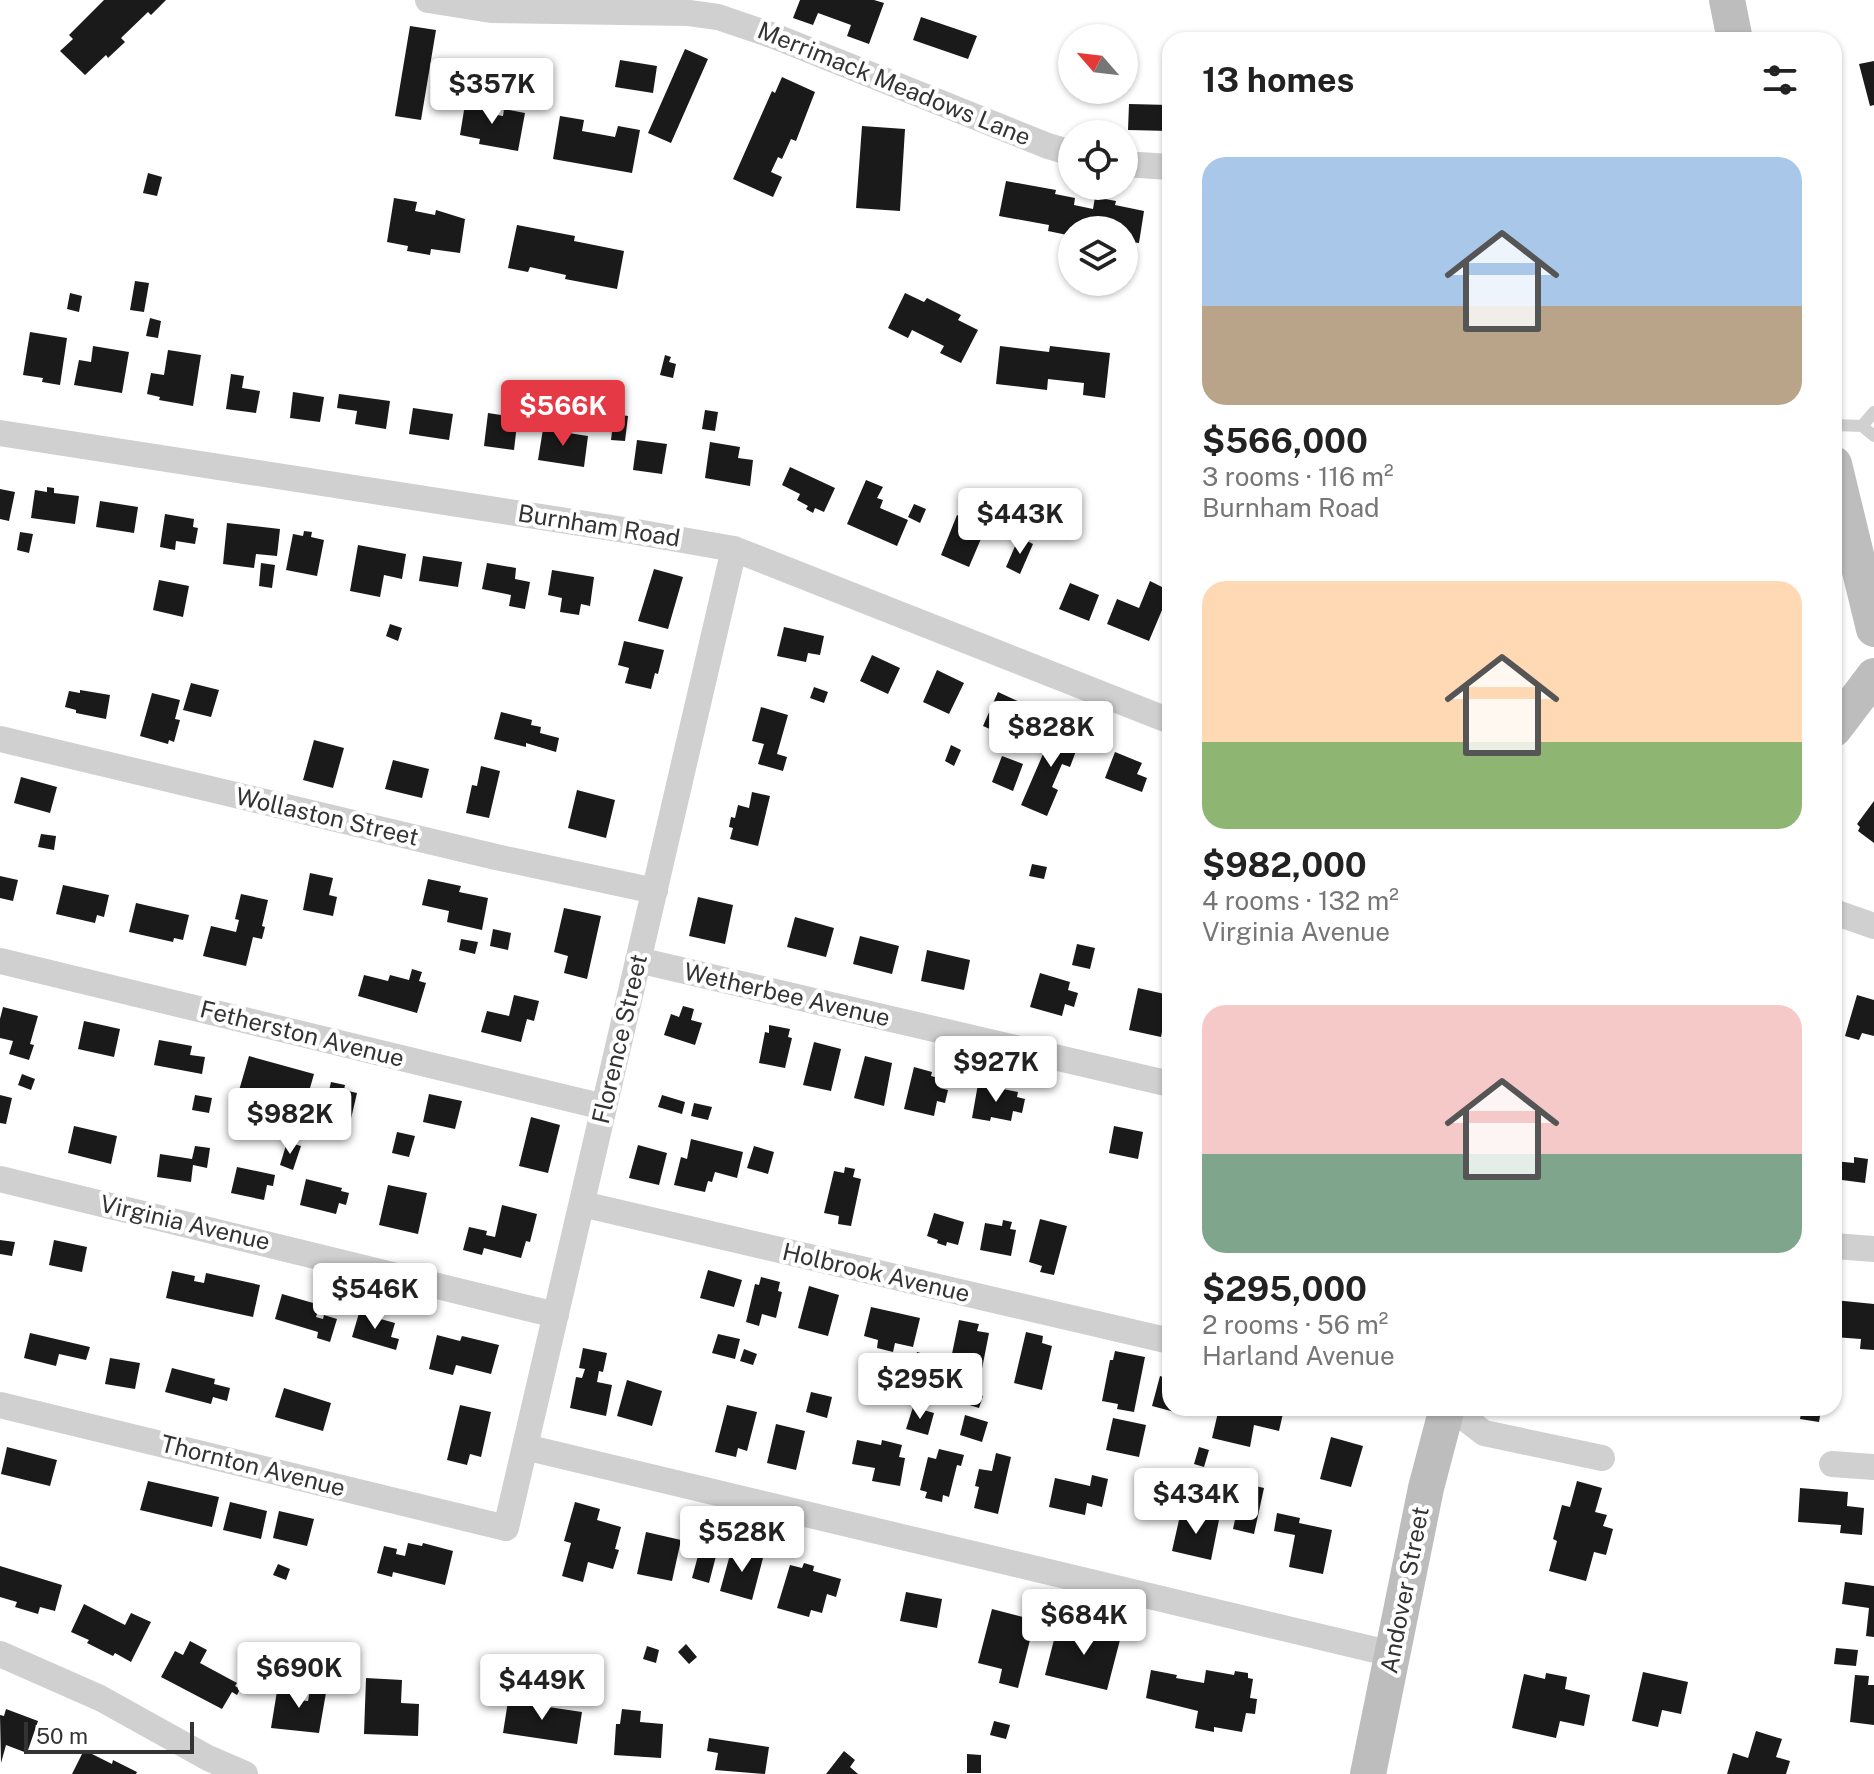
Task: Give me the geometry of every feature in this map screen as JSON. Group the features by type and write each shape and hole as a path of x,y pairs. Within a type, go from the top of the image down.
{"main road":[{"path":"1727,0 1733,32"},
{"path":"1842,497 1874,629"},
{"path":"1842,719 1871,685"},
{"name":"Andover Street","path":"1368,1774 1426,1488 1447,1416"}],"street":[{"name":"Merrimack Meadows Lane","path":"428,0 491,10 689,13 718,17 774,36 1058,149"},
{"path":"1138,165 1162,166"},
{"name":"Burnham Road","path":"0,433 734,549 1162,718"},
{"name":"Florence Street","path":"506,1528 734,549"},
{"name":"Wollaston Street","path":"0,739 496,857 655,891"},
{"path":"1842,915 1874,926"},
{"name":"Wetherbee Avenue","path":"638,960 1162,1082"},
{"name":"Fetherston Avenue","path":"0,961 604,1107"},
{"name":"Virginia Avenue","path":"0,1179 556,1315"},
{"name":"Holbrook Avenue","path":"582,1204 1162,1339"},
{"path":"1842,1247 1874,1249"},
{"name":"Thornton Avenue","path":"0,1405 506,1528"},
{"path":"1460,1416 1484,1433 1602,1458"},
{"path":"525,1447 1392,1654"},
{"path":"1832,1464 1874,1467"},
{"path":"0,1654 100,1698 205,1766 245,1774"}],"lane":[{"path":"1862,426 1874,412"},
{"path":"1842,425 1862,426 1874,436"}],"building":[{"path":"104,0 166,0 151,15 148,12 121,38 125,42 85,75 60,51 73,39 69,35"},
{"path":"800,0 874,0 884,3 869,44 847,36 851,25 818,13 813,25 793,18"},
{"path":"921,17 977,36 968,59 913,40"},
{"path":"410,26 436,30 421,120 395,116"},
{"path":"685,49 708,59 671,143 648,133"},
{"path":"620,60 657,66 653,93 615,87"},
{"path":"1874,61 1874,105 1870,106 1859,64"},
{"path":"782,77 815,92 796,141 791,139 782,159 778,157 771,172 782,177 773,197 733,179 772,91 775,93"},
{"path":"466,98 488,102 486,113 503,116 504,109 525,113 518,151 479,144 480,139 460,135"},
{"path":"1129,104 1162,105 1162,131 1138,130 1138,120 1128,120"},
{"path":"560,116 584,120 582,131 615,137 618,126 640,130 632,173 553,159"},
{"path":"862,126 905,129 900,211 856,208"},
{"path":"148,173 162,177 157,196 143,193"},
{"path":"1006,181 1056,190 1058,200 1075,200 1074,205 1093,209 1094,200 1111,200 1116,201 1115,205 1144,211 1139,243 1138,216 1058,216 1058,233 1048,231 1049,225 999,216"},
{"path":"394,198 417,202 415,211 435,215 436,210 465,219 460,253 431,249 430,255 407,251 408,246 387,242"},
{"path":"517,225 575,236 574,241 624,251 617,289 565,279 566,275 530,267 528,272 508,268"},
{"path":"135,281 149,283 144,312 130,310"},
{"path":"70,293 82,296 79,312 67,309"},
{"path":"905,293 924,302 927,298 961,315 958,320 978,330 961,363 940,353 944,346 912,330 908,338 888,328"},
{"path":"150,318 161,321 158,338 146,336"},
{"path":"30,332 67,338 60,385 23,375"},
{"path":"93,346 129,352 122,393 74,385 79,360 91,362"},
{"path":"1000,346 1049,352 1050,346 1110,353 1105,398 1083,395 1084,383 1048,379 1047,390 996,384"},
{"path":"168,350 201,355 193,406 159,400 160,397 147,394 151,373 164,375"},
{"path":"665,355 671,357 669,362 676,364 673,378 660,375"},
{"path":"231,374 244,376 242,388 260,391 256,413 226,409"},
{"path":"293,392 324,397 320,422 290,418"},
{"path":"339,394 390,401 386,429 355,424 357,411 337,408"},
{"path":"413,408 453,414 449,440 409,434"},
{"path":"705,410 718,412 715,431 702,429"},
{"path":"488,413 501,415 501,422 517,424 514,450 484,446"},
{"path":"614,414 628,416 625,441 611,440"},
{"path":"543,429 588,436 584,467 538,460"},
{"path":"637,440 667,444 662,474 633,470"},
{"path":"710,442 740,447 738,458 753,460 750,486 705,478"},
{"path":"790,467 835,488 824,512 815,508 813,513 806,509 808,506 797,500 800,494 782,485"},
{"path":"866,480 883,487 877,498 883,500 880,508 908,520 897,546 847,524"},
{"path":"47,487 54,488 54,493 79,496 75,524 31,518 35,490 47,492"},
{"path":"0,489 15,492 9,521 0,519"},
{"path":"100,501 138,507 134,533 96,527"},
{"path":"914,504 926,509 920,523 908,517"},
{"path":"165,514 194,519 193,527 198,528 195,544 176,541 175,550 160,547"},
{"path":"957,515 986,527 969,567 941,555"},
{"path":"227,523 280,529 277,556 256,554 254,568 223,564"},
{"path":"304,531 312,532 311,537 324,540 317,576 286,570 293,534 303,536"},
{"path":"20,532 33,534 29,553 17,550"},
{"path":"1019,537 1033,544 1020,574 1006,567"},
{"path":"358,545 406,554 402,579 384,575 380,597 350,591"},
{"path":"423,556 462,562 458,587 419,581"},
{"path":"261,563 275,565 272,588 259,586"},
{"path":"487,563 516,568 515,579 530,582 525,609 509,606 511,595 482,589"},
{"path":"654,569 683,577 668,629 638,621"},
{"path":"552,570 594,577 590,606 581,604 579,615 560,612 562,598 548,595"},
{"path":"159,580 189,586 183,617 153,610"},
{"path":"1150,581 1162,587 1162,610 1149,641 1107,624 1117,599 1139,608"},
{"path":"1070,583 1099,595 1089,621 1059,609"},
{"path":"390,624 402,628 398,641 386,636"},
{"path":"784,627 824,636 820,655 808,653 806,662 777,656"},
{"path":"624,641 664,650 651,689 625,683 629,668 618,665"},
{"path":"872,655 900,668 888,694 860,681"},
{"path":"937,670 964,683 949,714 923,702"},
{"path":"191,683 219,690 211,717 183,710"},
{"path":"814,687 828,692 824,703 810,698"},
{"path":"80,690 110,695 106,719 76,713 76,710 65,707 69,691 80,693"},
{"path":"998,692 1035,709 1020,742 983,726"},
{"path":"152,693 180,700 175,719 180,720 174,742 169,740 168,744 140,736"},
{"path":"761,707 788,715 777,754 787,757 783,771 758,764 764,744 752,741"},
{"path":"501,712 532,720 531,725 541,727 540,733 559,738 556,752 526,743 526,747 494,739"},
{"path":"1056,724 1082,735 1070,767 1062,764 1052,787 1058,790 1047,816 1021,805"},
{"path":"314,740 344,748 333,788 303,780"},
{"path":"951,745 961,750 954,766 945,761"},
{"path":"1115,752 1142,763 1137,774 1147,778 1142,792 1105,778"},
{"path":"1002,756 1023,764 1013,791 992,782"},
{"path":"393,760 429,769 422,798 385,789"},
{"path":"481,766 500,771 489,818 466,813 472,785 477,786"},
{"path":"21,777 57,787 50,813 14,803"},
{"path":"577,790 615,800 606,838 568,828"},
{"path":"752,792 770,796 758,846 730,839 733,828 729,827 731,817 735,818 738,805 749,808"},
{"path":"1874,801 1874,843 1858,831 1860,827 1857,824"},
{"path":"41,834 56,836 54,850 38,847"},
{"path":"1032,864 1047,867 1044,879 1029,876"},
{"path":"310,873 333,878 329,895 337,897 333,916 303,910"},
{"path":"0,876 18,880 13,901 0,898"},
{"path":"428,879 461,886 459,892 488,898 482,930 447,922 449,911 422,905"},
{"path":"63,885 109,895 104,917 97,915 95,923 56,914"},
{"path":"241,894 268,900 262,939 253,937 246,966 203,956 211,926 236,932 239,920 235,919"},
{"path":"698,897 733,905 725,944 689,936"},
{"path":"136,903 189,915 183,940 174,938 173,942 129,932"},
{"path":"564,908 601,916 587,979 564,973 568,956 554,952"},
{"path":"795,917 834,928 826,957 787,947"},
{"path":"493,929 511,933 508,950 490,946"},
{"path":"860,936 899,946 892,974 853,964"},
{"path":"461,939 478,942 475,954 459,950"},
{"path":"1077,944 1095,948 1090,969 1072,965"},
{"path":"927,950 970,960 964,990 921,981"},
{"path":"412,969 422,972 419,981 426,983 417,1013 358,996 364,975 388,981 390,975 409,980"},
{"path":"1040,973 1070,982 1068,990 1078,993 1074,1007 1065,1004 1062,1016 1030,1007"},
{"path":"1138,988 1162,993 1161,1037 1129,1030"},
{"path":"514,995 539,1001 534,1021 527,1019 521,1042 481,1032 487,1011 509,1016"},
{"path":"1857,995 1874,1000 1874,1036 1862,1033 1859,1040 1845,1036"},
{"path":"683,1006 694,1009 691,1020 702,1023 695,1045 664,1035 671,1014 679,1017"},
{"path":"3,1007 38,1016 29,1060 9,1054 13,1041 0,1038"},
{"path":"84,1021 120,1029 114,1057 78,1049"},
{"path":"769,1025 790,1029 788,1037 792,1038 785,1068 759,1063"},
{"path":"159,1040 192,1046 190,1055 205,1057 202,1074 154,1065"},
{"path":"814,1042 841,1049 831,1091 803,1085"},
{"path":"249,1056 314,1074 306,1102 259,1088 256,1099 238,1094"},
{"path":"865,1056 892,1063 884,1106 854,1098"},
{"path":"914,1067 932,1072 931,1076 942,1079 940,1088 948,1090 945,1103 937,1101 934,1116 904,1109"},
{"path":"22,1074 35,1079 31,1090 18,1085"},
{"path":"331,1082 345,1085 344,1090 357,1093 350,1123 323,1117"},
{"path":"978,1084 1018,1092 1017,1097 1025,1099 1022,1113 1013,1111 1011,1121 991,1117 990,1121 972,1118"},
{"path":"429,1094 462,1101 455,1129 423,1122"},
{"path":"0,1095 12,1098 6,1124 0,1123"},
{"path":"195,1095 212,1098 209,1113 192,1110"},
{"path":"662,1095 685,1102 682,1114 658,1107"},
{"path":"694,1103 712,1107 708,1120 691,1116"},
{"path":"531,1117 560,1125 548,1173 519,1166"},
{"path":"74,1126 117,1136 111,1164 68,1153"},
{"path":"1114,1126 1143,1132 1138,1159 1109,1153"},
{"path":"397,1132 415,1136 409,1157 392,1153"},
{"path":"691,1139 743,1152 737,1178 715,1172 705,1192 674,1185 681,1157 687,1159"},
{"path":"287,1142 301,1146 293,1170 280,1165"},
{"path":"638,1145 667,1153 659,1185 629,1178"},
{"path":"195,1146 210,1148 207,1168 193,1165 191,1182 157,1177 160,1154 192,1159"},
{"path":"754,1146 774,1152 768,1174 747,1168"},
{"path":"1854,1157 1868,1159 1865,1183 1842,1180 1842,1162 1854,1163"},
{"path":"237,1167 275,1175 273,1186 267,1185 264,1200 231,1193"},
{"path":"845,1167 855,1169 853,1177 861,1179 851,1226 838,1224 839,1216 824,1213 834,1171 844,1173"},
{"path":"306,1179 342,1188 341,1191 349,1193 346,1205 339,1203 336,1214 300,1205"},
{"path":"388,1185 427,1193 418,1234 379,1225"},
{"path":"502,1205 537,1214 530,1242 526,1241 521,1258 484,1248 482,1255 463,1250 469,1227 487,1231 486,1235 495,1237"},
{"path":"934,1213 964,1222 958,1245 947,1242 946,1246 927,1236"},
{"path":"1040,1219 1067,1226 1054,1275 1040,1272 1042,1266 1029,1262"},
{"path":"1003,1220 1012,1222 1010,1229 1016,1230 1011,1256 980,1250 985,1223 1002,1226"},
{"path":"0,1240 15,1242 12,1256 0,1254"},
{"path":"54,1240 87,1247 82,1272 49,1265"},
{"path":"708,1270 742,1280 734,1307 700,1298"},
{"path":"172,1271 195,1276 194,1281 204,1283 206,1273 260,1285 253,1317 166,1298"},
{"path":"761,1277 780,1282 778,1291 782,1292 776,1318 762,1314 759,1326 746,1322 755,1284 759,1285"},
{"path":"809,1286 839,1295 828,1336 798,1328"},
{"path":"282,1294 320,1305 316,1317 323,1319 324,1315 337,1319 330,1342 317,1338 318,1332 275,1319"},
{"path":"1842,1301 1874,1304 1874,1350 1860,1349 1861,1339 1842,1338"},
{"path":"871,1307 920,1318 913,1347 895,1343 893,1352 877,1348 878,1340 864,1336"},
{"path":"359,1313 395,1323 391,1337 399,1339 396,1350 352,1337"},
{"path":"959,1320 979,1324 977,1331 989,1333 980,1379 948,1373"},
{"path":"1026,1332 1043,1336 1042,1343 1052,1346 1042,1390 1014,1383"},
{"path":"30,1333 90,1347 86,1360 59,1354 56,1366 24,1358"},
{"path":"718,1334 740,1339 735,1359 712,1353"},
{"path":"437,1335 460,1341 462,1336 499,1345 491,1374 456,1365 453,1375 429,1369"},
{"path":"583,1348 607,1353 603,1372 599,1371 597,1382 612,1385 606,1416 570,1408 576,1377 582,1378 585,1369 579,1368"},
{"path":"744,1349 757,1354 753,1365 740,1361"},
{"path":"1115,1351 1145,1357 1134,1412 1117,1409 1118,1404 1102,1401 1110,1360 1113,1360"},
{"path":"917,1352 934,1357 927,1382 910,1378"},
{"path":"110,1358 140,1363 135,1389 105,1384"},
{"path":"172,1368 215,1379 214,1384 230,1388 227,1401 213,1397 211,1404 165,1392"},
{"path":"1162,1377 1162,1409 1152,1406"},
{"path":"627,1380 662,1391 652,1426 617,1416"},
{"path":"284,1388 331,1403 323,1431 275,1417"},
{"path":"811,1392 832,1397 827,1418 806,1412"},
{"path":"971,1392 983,1396 979,1408 966,1404"},
{"path":"460,1405 491,1412 481,1457 470,1454 467,1465 447,1460"},
{"path":"727,1405 757,1412 747,1451 738,1448 736,1457 715,1452"},
{"path":"913,1407 934,1413 928,1435 906,1429"},
{"path":"965,1415 988,1422 982,1442 960,1435"},
{"path":"1217,1416 1282,1416 1279,1431 1254,1425 1250,1447 1212,1438"},
{"path":"1801,1416 1820,1416 1819,1422 1800,1419"},
{"path":"1113,1418 1146,1425 1139,1457 1106,1450"},
{"path":"776,1424 805,1431 796,1470 767,1463"},
{"path":"1331,1437 1363,1446 1351,1487 1320,1479"},
{"path":"857,1440 881,1445 882,1440 902,1445 899,1457 905,1458 900,1486 872,1481 875,1468 852,1464"},
{"path":"7,1447 57,1460 50,1486 1,1474"},
{"path":"1199,1447 1209,1450 1204,1467 1194,1464"},
{"path":"939,1449 964,1455 961,1466 957,1465 949,1497 943,1495 942,1502 925,1498 927,1492 920,1490 928,1457 936,1459"},
{"path":"996,1453 1011,1457 998,1514 974,1508 979,1469 992,1471"},
{"path":"1092,1475 1108,1479 1102,1507 1087,1503 1085,1515 1049,1507 1055,1478 1090,1486"},
{"path":"148,1481 219,1497 212,1527 140,1510"},
{"path":"1577,1481 1602,1488 1595,1512 1607,1515 1603,1526 1613,1529 1606,1555 1594,1552 1586,1581 1549,1571 1562,1505 1570,1507"},
{"path":"1243,1483 1264,1488 1254,1534 1233,1529"},
{"path":"1800,1488 1848,1492 1847,1506 1864,1508 1862,1535 1840,1533 1841,1525 1798,1522"},
{"path":"230,1502 267,1511 261,1539 223,1530"},
{"path":"575,1502 600,1509 597,1520 621,1527 613,1569 588,1562 583,1582 562,1576 571,1543 564,1541"},
{"path":"279,1511 314,1519 307,1546 273,1538"},
{"path":"1181,1511 1219,1520 1211,1560 1172,1551"},
{"path":"1277,1513 1300,1518 1299,1523 1332,1530 1323,1574 1289,1567 1295,1535 1274,1531"},
{"path":"646,1532 681,1540 672,1581 637,1574"},
{"path":"408,1543 422,1546 423,1543 453,1551 445,1585 393,1572 392,1577 377,1573 384,1546 397,1549 396,1554 405,1556"},
{"path":"738,1549 763,1558 752,1600 720,1591 731,1551 737,1553"},
{"path":"699,1552 716,1556 709,1583 692,1578"},
{"path":"804,1563 814,1566 813,1571 841,1579 836,1597 827,1594 822,1613 811,1610 809,1617 777,1608 790,1565 802,1568"},
{"path":"278,1564 290,1569 286,1580 273,1575"},
{"path":"0,1566 62,1585 55,1611 40,1607 38,1614 15,1607 17,1602 0,1597"},
{"path":"1845,1582 1874,1586 1874,1637 1866,1636 1869,1608 1842,1604"},
{"path":"906,1592 942,1599 937,1628 900,1621"},
{"path":"84,1604 125,1625 131,1613 151,1622 131,1662 87,1643 89,1640 71,1632"},
{"path":"992,1609 1035,1620 1018,1688 999,1683 1002,1669 978,1663"},
{"path":"1083,1627 1121,1636 1107,1690 1045,1675 1057,1628 1082,1634"},
{"path":"190,1641 207,1650 200,1663 237,1683 235,1686 240,1689 237,1695 232,1692 222,1709 161,1677 175,1651 183,1655"},
{"path":"686,1644 697,1657 689,1664 678,1652"},
{"path":"647,1646 659,1650 656,1663 643,1659"},
{"path":"1836,1648 1858,1650 1856,1666 1834,1664"},
{"path":"250,1655 264,1661 257,1678 244,1672"},
{"path":"1151,1670 1204,1683 1206,1670 1234,1675 1235,1671 1248,1673 1248,1678 1253,1679 1250,1698 1257,1699 1255,1714 1246,1713 1242,1732 1214,1727 1214,1732 1195,1728 1198,1711 1146,1698"},
{"path":"1643,1672 1688,1682 1681,1714 1662,1710 1658,1727 1632,1721"},
{"path":"1546,1673 1567,1677 1565,1689 1590,1695 1584,1726 1560,1721 1556,1738 1512,1728 1524,1674 1545,1679"},
{"path":"1855,1675 1869,1676 1868,1685 1874,1685 1874,1725 1850,1722"},
{"path":"366,1678 402,1680 401,1703 419,1704 418,1736 364,1734"},
{"path":"278,1685 300,1689 298,1700 308,1701 311,1685 327,1687 319,1733 271,1728"},
{"path":"508,1701 582,1712 577,1744 503,1733"},
{"path":"6,1709 38,1721 27,1753 6,1745 1,1763 0,1715 4,1716"},
{"path":"622,1709 641,1711 640,1722 663,1724 661,1758 614,1755 616,1724 620,1724"},
{"path":"994,1721 1010,1725 1006,1739 990,1735"},
{"path":"1756,1731 1782,1739 1776,1757 1790,1761 1786,1774 1727,1774 1733,1753 1748,1758"},
{"path":"709,1738 769,1747 765,1774 715,1770 718,1753 707,1751"},
{"path":"84,1750 112,1764 113,1760 137,1772 72,1774"},
{"path":"844,1751 855,1760 850,1767 858,1774 826,1774"},
{"path":"967,1754 981,1755 981,1773 967,1773"}]}
